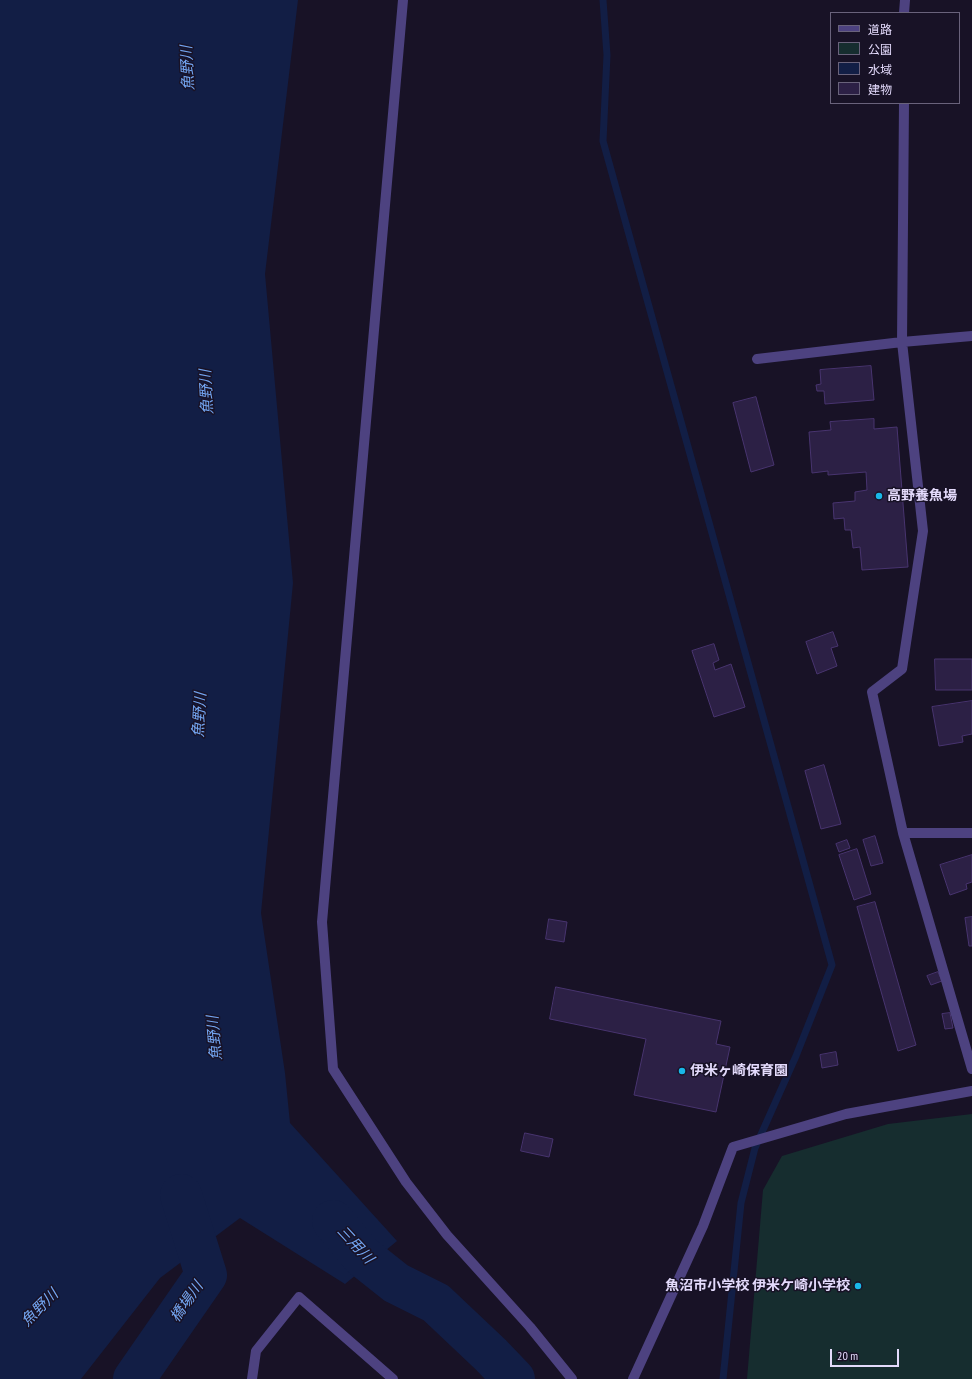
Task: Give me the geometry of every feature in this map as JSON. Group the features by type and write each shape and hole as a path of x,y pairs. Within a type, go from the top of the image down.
{"street":[{"path":"402,0 322,922 333,1070 406,1182 447,1235 530,1327 572,1379"},
{"path":"904,12 905,0"},
{"path":"904,104 902,342 923,531 902,669 872,692 903,833 972,1069"},
{"path":"757,360 902,342 972,336"},
{"path":"903,833 972,833"},
{"path":"633,1379 703,1226 733,1147 846,1114 972,1091"},
{"path":"252,1379 256,1351 299,1297 392,1379"}],"green space":[{"name":"魚沼市小学校 伊米ケ崎小学校","path":"972,1114 972,1379 747,1379 763,1190 782,1156 888,1124"}],"water":[{"name":"魚野川","path":"0,0 298,0 265,274 293,583 261,913 285,1073 290,1123 397,1241 345,1284 240,1218 160,1278 81,1379 0,1379"}],"building":[{"path":"871,366 874,400 825,404 824,391 817,391 816,385 821,384 820,370"},
{"path":"756,397 774,465 751,472 733,403"},
{"name":"高野養魚場","path":"874,419 874,429 897,427 908,567 862,570 860,547 853,548 851,530 845,530 844,518 834,519 833,503 855,501 855,492 867,490 866,472 828,475 828,471 812,473 809,432 831,430 830,422"},
{"path":"833,632 838,646 831,648 837,666 817,674 806,642"},
{"path":"714,644 719,660 713,663 715,670 731,664 745,707 714,717 692,651"},
{"path":"935,659 972,659 972,690 936,690"},
{"path":"972,701 972,734 962,736 963,742 939,746 932,707"},
{"path":"824,765 841,824 821,829 805,771"},
{"path":"875,836 883,863 871,866 863,840"},
{"path":"847,840 850,848 839,852 836,844"},
{"path":"857,849 871,894 854,900 839,855"},
{"path":"972,855 972,882 966,884 967,889 950,895 940,865"},
{"path":"875,902 916,1045 898,1051 857,907"},
{"path":"972,917 972,946 969,946 965,918"},
{"path":"549,919 567,922 564,942 546,939"},
{"path":"938,972 942,981 931,985 927,976"},
{"name":"伊米ヶ崎保育園","path":"556,987 721,1021 716,1044 730,1047 716,1112 634,1095 646,1039 550,1019"},
{"path":"950,1013 953,1028 945,1029 942,1014"},
{"path":"836,1052 838,1065 822,1068 820,1055"},
{"path":"525,1133 553,1139 549,1157 521,1151"}],"waterway":[{"path":"603,0 607,55 603,141 832,965 796,1056 755,1148 741,1203 723,1379"},
{"name":"橋場川","path":"134,1379 206,1275 181,1195"},
{"name":"三用川","path":"333,1221 362,1256 396,1283 436,1303 514,1379"}],"place":[{"name":"高野養魚場","path":"879,496"},
{"name":"伊米ヶ崎保育園","path":"682,1071"},
{"name":"魚沼市小学校 伊米ケ崎小学校","path":"858,1286"}]}
